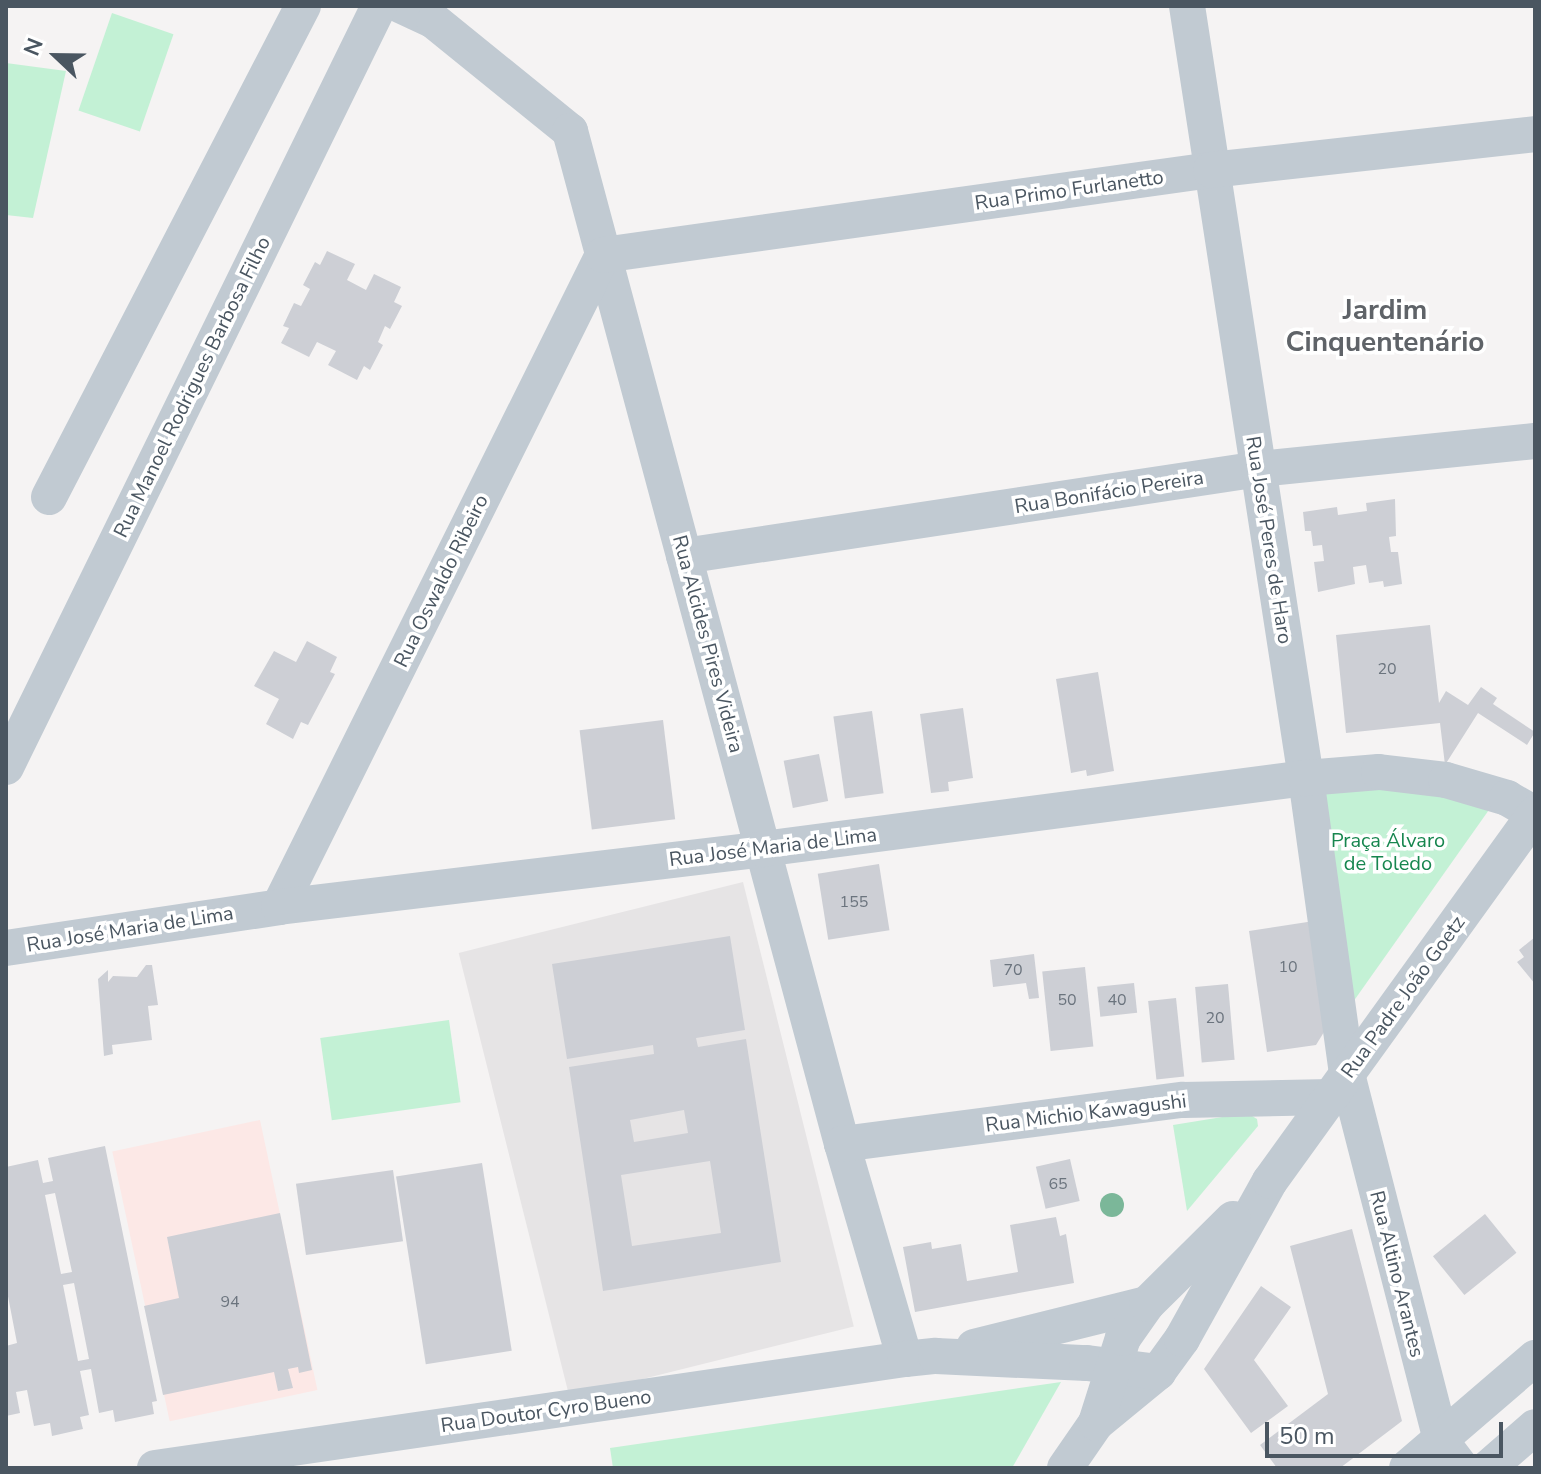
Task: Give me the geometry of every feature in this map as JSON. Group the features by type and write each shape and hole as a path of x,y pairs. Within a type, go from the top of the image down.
{"street":[{"path":"49,497 303,6"},
{"name":"Rua Manoel Rodrigues Barbosa Filho","path":"6,767 379,6"},
{"name":"Rua Alcides Pires Videira","path":"402,6 434,21 570,131 842,1144 921,1358"},
{"name":"Rua José Peres de Haro","path":"1187,6 1306,778 1339,1085"},
{"name":"Rua Primo Furlanetto","path":"603,255 1211,170 1535,134"},
{"name":"Rua Oswaldo Ribeiro","path":"279,907 603,255"},
{"name":"Rua Bonifácio Pereira","path":"684,556 1259,469 1535,441"},
{"name":"Rua José Maria de Lima","path":"6,948 279,907 763,849 1306,778 1379,772 1446,780 1507,798 1535,814"},
{"name":"Rua Padre João Goetz","path":"1096,1423 1158,1372 1182,1339 1270,1181 1535,814"},
{"name":"Rua Michio Kawagushi","path":"842,1144 1183,1100 1339,1085"},
{"name":"Rua Altino Arantes","path":"1339,1085 1451,1455"},
{"name":"Rua Padre João Goetz","path":"1096,1423 1123,1338 1147,1304 1270,1181"},
{"path":"1147,1304 1169,1317 1182,1339"},
{"name":"Rua Doutor Cyro Bueno","path":"155,1468 921,1358 1147,1304"},
{"name":"Rua Doutor Cyro Bueno","path":"921,1358 1114,1366 1158,1372"},
{"path":"1407,1468 1451,1455 1535,1358"},
{"path":"1065,1468 1096,1423"},
{"path":"1488,1468 1535,1427"}],"shaded area":[{"path":"743,882 854,1326 570,1397 459,953"},
{"path":"260,1120 317,1390 170,1421 112,1151"}],"green space":[{"path":"112,13 173,34 140,132 78,110"},
{"path":"6,63 66,71 33,218 6,215"},
{"name":"Praça Álvaro de Toledo","path":"1379,788 1443,795 1491,807 1353,1002 1319,794"},
{"path":"449,1020 461,1102 332,1120 320,1038"},
{"path":"1247,1113 1257,1119 1258,1126 1187,1211 1173,1125"},
{"path":"1061,1382 1012,1468 613,1468 610,1448"}],"building":[{"path":"327,251 355,264 347,280 366,290 374,274 401,287 394,302 402,306 390,329 385,326 378,342 383,345 370,370 364,366 357,380 328,365 336,351 317,342 309,357 281,343 289,328 283,326 294,303 301,306 310,289 303,285 315,262 320,265"},
{"path":"1395,499 1396,536 1389,537 1391,552 1398,552 1402,584 1384,587 1383,581 1369,583 1366,565 1353,567 1355,584 1318,592 1314,562 1324,561 1322,545 1313,546 1311,531 1305,531 1303,512 1337,507 1338,515 1367,511 1366,503"},
{"path":"1430,625 1439,703 1446,691 1468,705 1481,687 1497,698 1493,704 1535,732 1527,745 1478,713 1445,765 1440,723 1346,733 1336,635"},
{"path":"307,641 337,657 330,672 335,674 308,725 301,722 293,739 266,724 279,699 254,686 274,651 296,662"},
{"path":"1098,672 1114,771 1087,776 1086,770 1071,773 1056,679"},
{"path":"963,708 973,778 948,782 949,791 931,793 920,714"},
{"path":"872,711 884,793 845,799 833,716"},
{"path":"663,720 675,819 592,829 580,730"},
{"path":"819,754 828,801 793,808 784,761"},
{"path":"879,864 889,930 828,940 818,874"},
{"path":"1314,921 1324,1032 1316,1045 1267,1052 1249,931"},
{"path":"730,936 745,1030 696,1038 698,1047 746,1039 781,1262 603,1291 569,1067 654,1054 653,1045 567,1059 552,964","holes":["684,1110 688,1133 634,1142 630,1120","710,1161 721,1233 632,1246 621,1175"]},
{"path":"1535,937 1535,984 1517,962 1524,957 1519,950"},
{"path":"1034,954 1039,998 1029,999 1026,983 993,987 990,960"},
{"path":"146,965 152,965 158,1005 148,1006 152,1040 112,1045 113,1054 104,1056 98,979 108,970 108,982 113,976 137,977"},
{"path":"1085,967 1093,1047 1051,1051 1042,971"},
{"path":"1134,983 1137,1013 1100,1017 1097,987"},
{"path":"1228,984 1235,1060 1202,1063 1195,987"},
{"path":"1176,998 1184,1077 1156,1079 1148,1001"},
{"path":"105,1146 157,1401 152,1402 154,1414 115,1422 113,1410 99,1413 91,1369 80,1371 89,1415 80,1417 83,1429 52,1436 50,1423 34,1426 27,1390 16,1392 20,1413 6,1416 6,1346 17,1343 6,1286 6,1167 38,1160 43,1183 53,1181 48,1158","holes":["55,1193 72,1272 61,1274 45,1195","74,1283 89,1359 78,1361 63,1285"]},
{"path":"1070,1159 1080,1201 1046,1209 1036,1167"},
{"path":"482,1163 512,1351 426,1364 396,1177"},
{"path":"393,1170 403,1241 306,1255 296,1184"},
{"path":"280,1213 312,1370 299,1373 298,1367 288,1369 293,1388 278,1391 274,1372 163,1395 144,1306 179,1298 167,1237"},
{"path":"1485,1214 1516,1253 1464,1295 1433,1256"},
{"path":"1056,1217 1060,1236 1066,1234 1074,1283 915,1312 903,1247 931,1242 932,1249 961,1244 967,1281 1018,1272 1010,1225"},
{"path":"1352,1229 1402,1421 1340,1468 1277,1468 1260,1445 1328,1394 1290,1246"},
{"path":"1261,1286 1291,1307 1254,1360 1288,1406 1251,1433 1204,1369"}],"district":[{"name":"Jardim Cinquentenário","path":"1385,326"}]}
